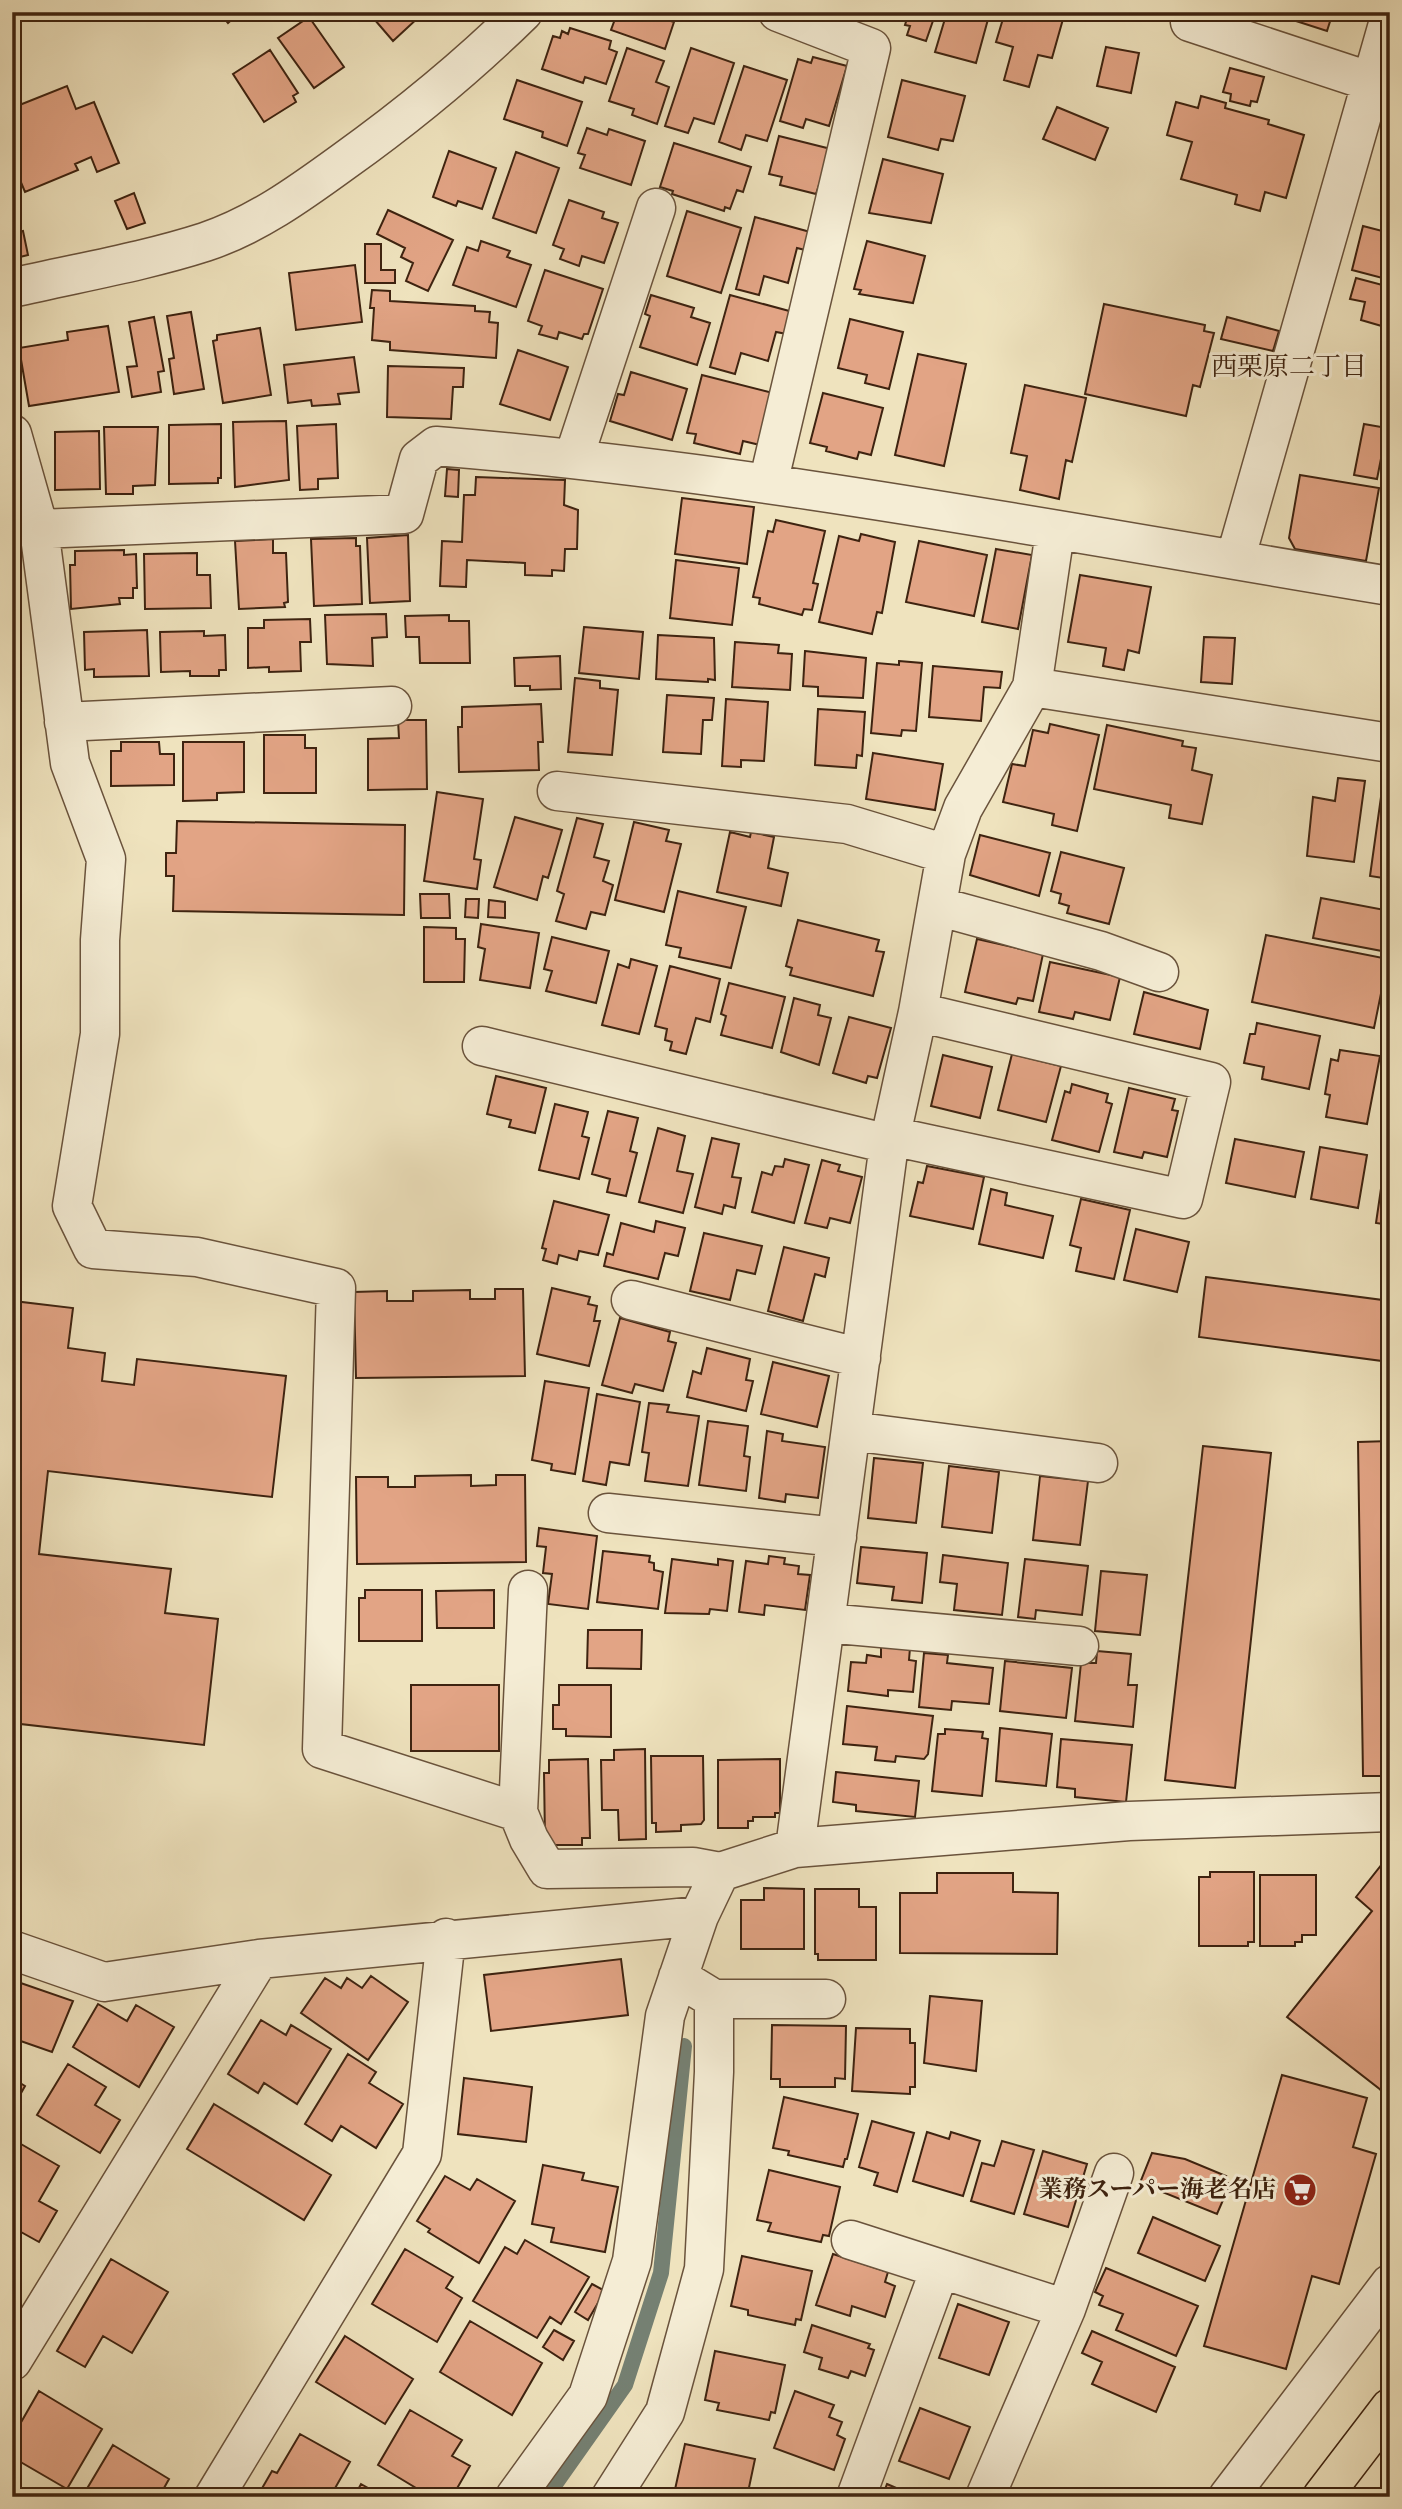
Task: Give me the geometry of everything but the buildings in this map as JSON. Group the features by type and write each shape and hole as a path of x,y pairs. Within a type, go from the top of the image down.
{"highway":[{"path":"1322,2497 1390,2408"}],"street":[{"path":"12,288 204,242 248,224 291,200 388,130 488,47 523,12"},
{"path":"768,484 871,48 778,12"},
{"path":"1234,560 1379,85 1390,17"},
{"path":"1190,22 1379,85"},
{"path":"574,457 656,208"},
{"path":"12,433 39,529 70,763 106,859 100,940 100,1034 72,1206 93,1249 197,1257 336,1287 322,1749 518,1812"},
{"path":"39,529 404,514 419,459 436,446 574,457 768,484 1390,586"},
{"path":"796,1848 890,1140 918,1012 946,854 963,808 1032,687 1055,532"},
{"path":"1032,687 1390,743"},
{"path":"64,722 393,706"},
{"path":"557,792 847,824 946,854"},
{"path":"937,906 1101,951 1159,972"},
{"path":"482,1046 890,1140 1183,1199 1211,1082 918,1012"},
{"path":"631,1300 861,1358"},
{"path":"851,1432 1098,1463"},
{"path":"608,1513 837,1537"},
{"path":"527,1590 518,1812 529,1839 547,1869 693,1867 720,1872 796,1848 1129,1821 1390,1812"},
{"path":"826,1623 1079,1646"},
{"path":"515,2497 588,2396 632,2261 665,2016 699,1916 720,1872"},
{"path":"12,1950 104,1982 259,1959 446,1938 699,1916"},
{"path":"214,2497 422,2154 446,1938"},
{"path":"12,2361 259,1959"},
{"path":"678,1977 714,1999 826,1999"},
{"path":"611,2497 665,2412 704,2269 714,2072 714,1999"},
{"path":"985,2497 1066,2309 1114,2173"},
{"path":"851,2240 1066,2309"},
{"path":"856,2497 940,2269"},
{"path":"1228,2497 1390,2284"}],"waterway":[{"path":"546,2497 625,2385 661,2273 684,2046"}],"place":[{"name":"業務スーパー海老名店","path":"1300,2190"}],"district":[{"name":"西栗原二丁目","path":"1289,367"}]}
